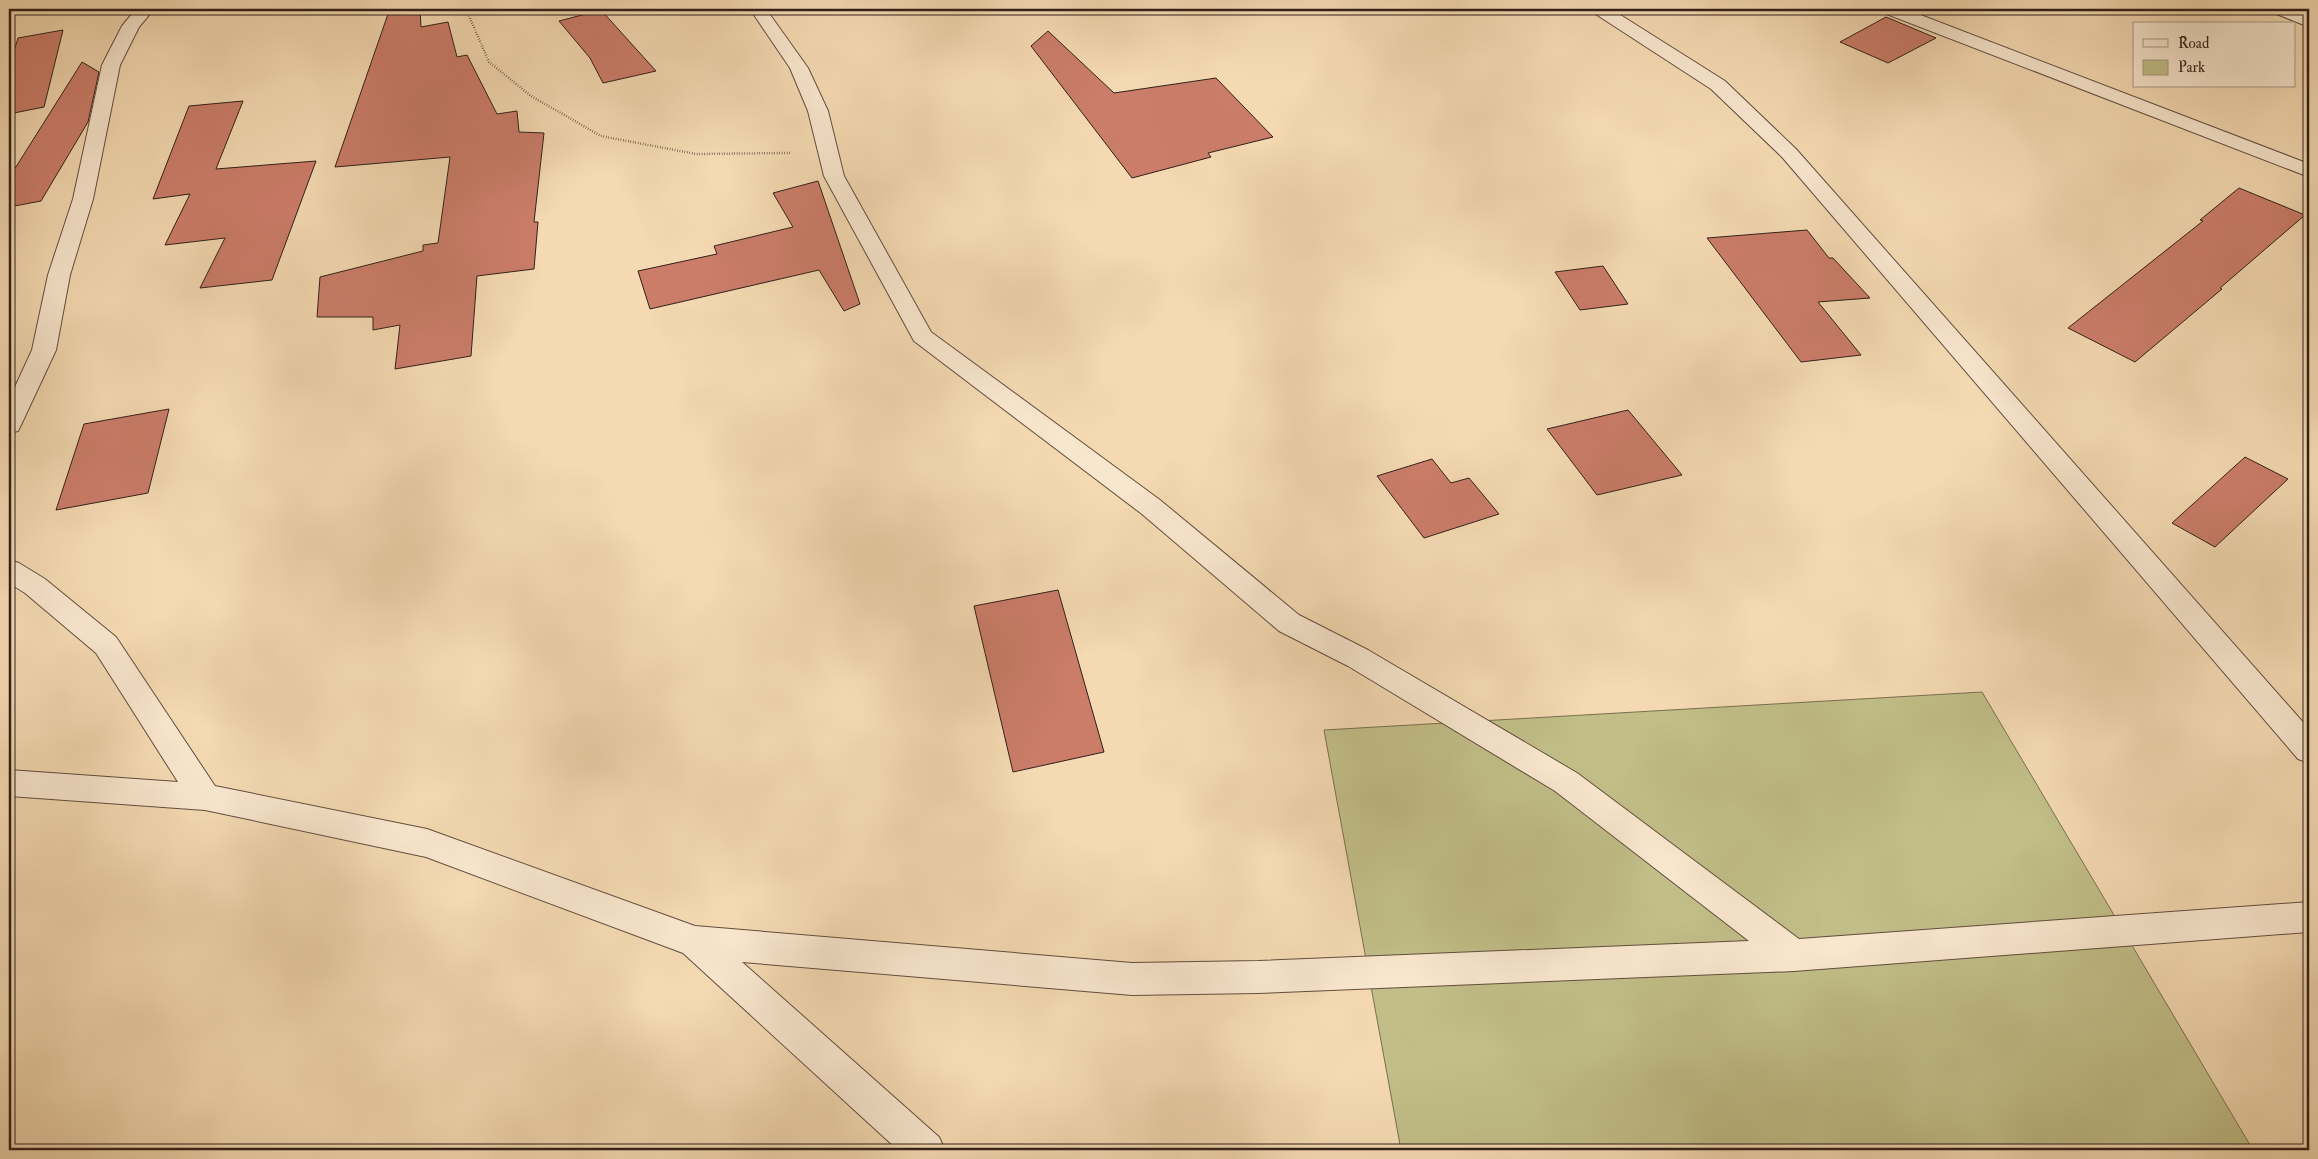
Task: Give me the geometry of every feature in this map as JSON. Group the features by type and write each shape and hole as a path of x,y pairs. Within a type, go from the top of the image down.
{"street":[{"path":"9,425 44,350 59,276 83,199 111,65 131,26 145,9"},
{"path":"758,9 799,68 818,111 834,176 922,336 1152,507 1289,623 1358,658 1566,782 1794,955"},
{"path":"1600,9 1718,85 1789,153 2309,750"},
{"path":"1890,9 2309,171"},
{"path":"2280,9 2309,22"},
{"path":"9,570 35,586 106,644 205,797"},
{"path":"9,784 205,797 427,843 695,942 1132,979 1277,977 1794,955 2309,917"},
{"path":"695,942 926,1150"}],"path":[{"path":"466,9 489,62 531,96 601,136 696,154 828,153"}],"green space":[{"path":"1982,692 2253,1150 1401,1150 1324,730"}],"building":[{"path":"420,9 421,27 448,22 457,57 467,55 497,114 517,111 519,132 544,133 534,222 538,222 534,269 477,276 471,356 395,369 400,325 373,330 373,317 317,317 320,277 423,251 423,245 438,243 450,157 335,167 388,14"},
{"path":"601,10 656,71 603,83 590,58 559,21"},
{"path":"1886,17 1936,38 1888,63 1840,42"},
{"path":"63,30 44,107 9,114 9,68 18,38"},
{"path":"1048,31 1114,93 1216,78 1273,137 1208,153 1211,157 1132,178 1031,46"},
{"path":"82,62 99,72 88,122 41,201 9,207 9,178"},
{"path":"243,101 216,169 316,161 272,280 200,288 225,238 165,245 190,194 153,199 189,106"},
{"path":"818,181 860,304 844,311 819,270 650,309 638,271 717,254 714,246 793,227 773,193"},
{"path":"2239,188 2305,215 2220,288 2222,289 2135,362 2068,328 2203,221 2200,220"},
{"path":"1807,230 1829,258 1833,258 1870,298 1818,302 1861,355 1801,362 1707,238"},
{"path":"1603,266 1628,304 1580,310 1555,272"},
{"path":"169,409 148,493 56,510 84,424"},
{"path":"1628,410 1682,475 1597,495 1547,429"},
{"path":"2245,457 2288,479 2215,547 2172,523"},
{"path":"1432,459 1451,483 1469,478 1499,514 1424,538 1377,476"},
{"path":"1058,590 1104,752 1013,772 974,606"}]}
